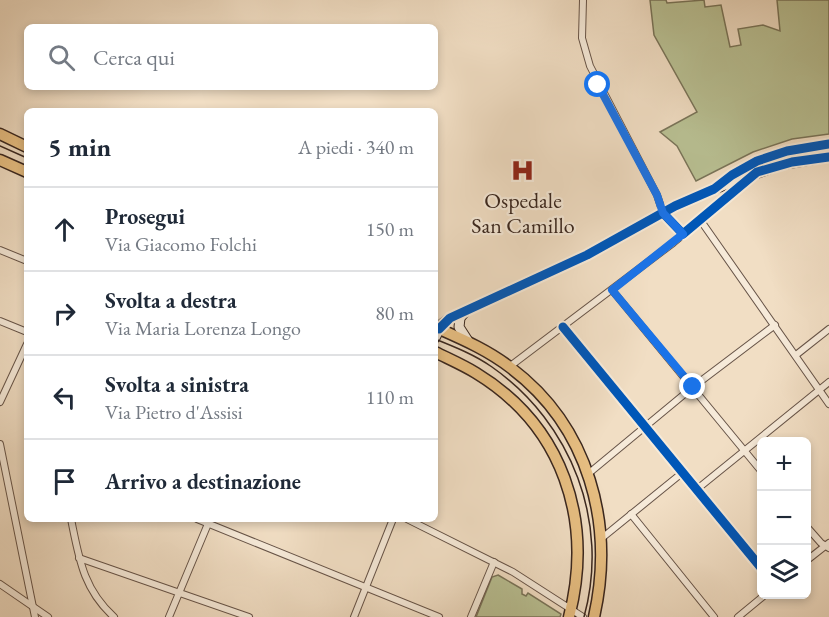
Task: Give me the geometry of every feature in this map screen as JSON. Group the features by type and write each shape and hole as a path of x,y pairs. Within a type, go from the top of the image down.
{"main road":[{"path":"0,134 24,146"},
{"path":"0,160 24,171"},
{"path":"438,333 468,342 509,367 556,413 578,450 588,474 602,538 601,579 594,617"},
{"path":"438,353 471,369 501,391 532,422 550,448 566,481 577,523 578,569 570,613"}],"street":[{"path":"583,0 582,38 590,66 657,195 663,213 683,234"},
{"path":"714,189 737,172 767,156 829,144"},
{"path":"438,330 446,321 469,309 587,255 663,213 714,189 757,172 792,162 829,157"},
{"path":"509,367 701,221 757,172"},
{"path":"701,221 829,404"},
{"path":"0,250 24,260"},
{"path":"612,290 757,466"},
{"path":"468,342 460,332 459,324 462,316 469,309"},
{"path":"0,321 24,331"},
{"path":"588,474 693,387 775,325"},
{"path":"563,327 757,563"},
{"path":"796,354 829,329"},
{"path":"0,402 24,357"},
{"path":"696,490 829,382"},
{"path":"0,444 34,617"},
{"path":"602,538 682,473"},
{"path":"631,514 714,617"},
{"path":"72,522 84,575 93,593 114,617"},
{"path":"169,617 209,522"},
{"path":"211,522 439,617"},
{"path":"354,617 392,522"},
{"path":"413,522 522,577 570,613 583,617"},
{"path":"811,530 828,546 811,558"},
{"path":"79,558 249,617"},
{"path":"471,617 494,562"},
{"path":"0,584 48,617"},
{"path":"738,617 760,599"}],"green space":[{"path":"650,0 666,0 667,3 704,0 705,7 721,5 730,47 741,45 738,29 763,25 780,31 777,0 829,0 829,134 792,139 753,152 696,181 677,146 660,132 697,112 654,35"},
{"path":"498,575 522,589 522,594 526,596 528,593 561,614 560,617 476,617 492,577"}],"tram line":[{"path":"0,146 24,157"},
{"path":"438,340 492,367 520,390 544,416 563,446 578,478 587,511 592,546 591,582 584,617"}],"cycle path":[{"path":"439,329 450,318 587,255 675,206 714,189 732,175 757,161 787,151 829,144"},
{"path":"663,213 683,234 757,172 792,162 829,157"},
{"path":"563,327 757,563"}],"place":[{"name":"Ospedale San Camillo","path":"523,171"}],"route":[{"path":"598,85 657,195 663,213 683,234 612,290 693,387"}]}
